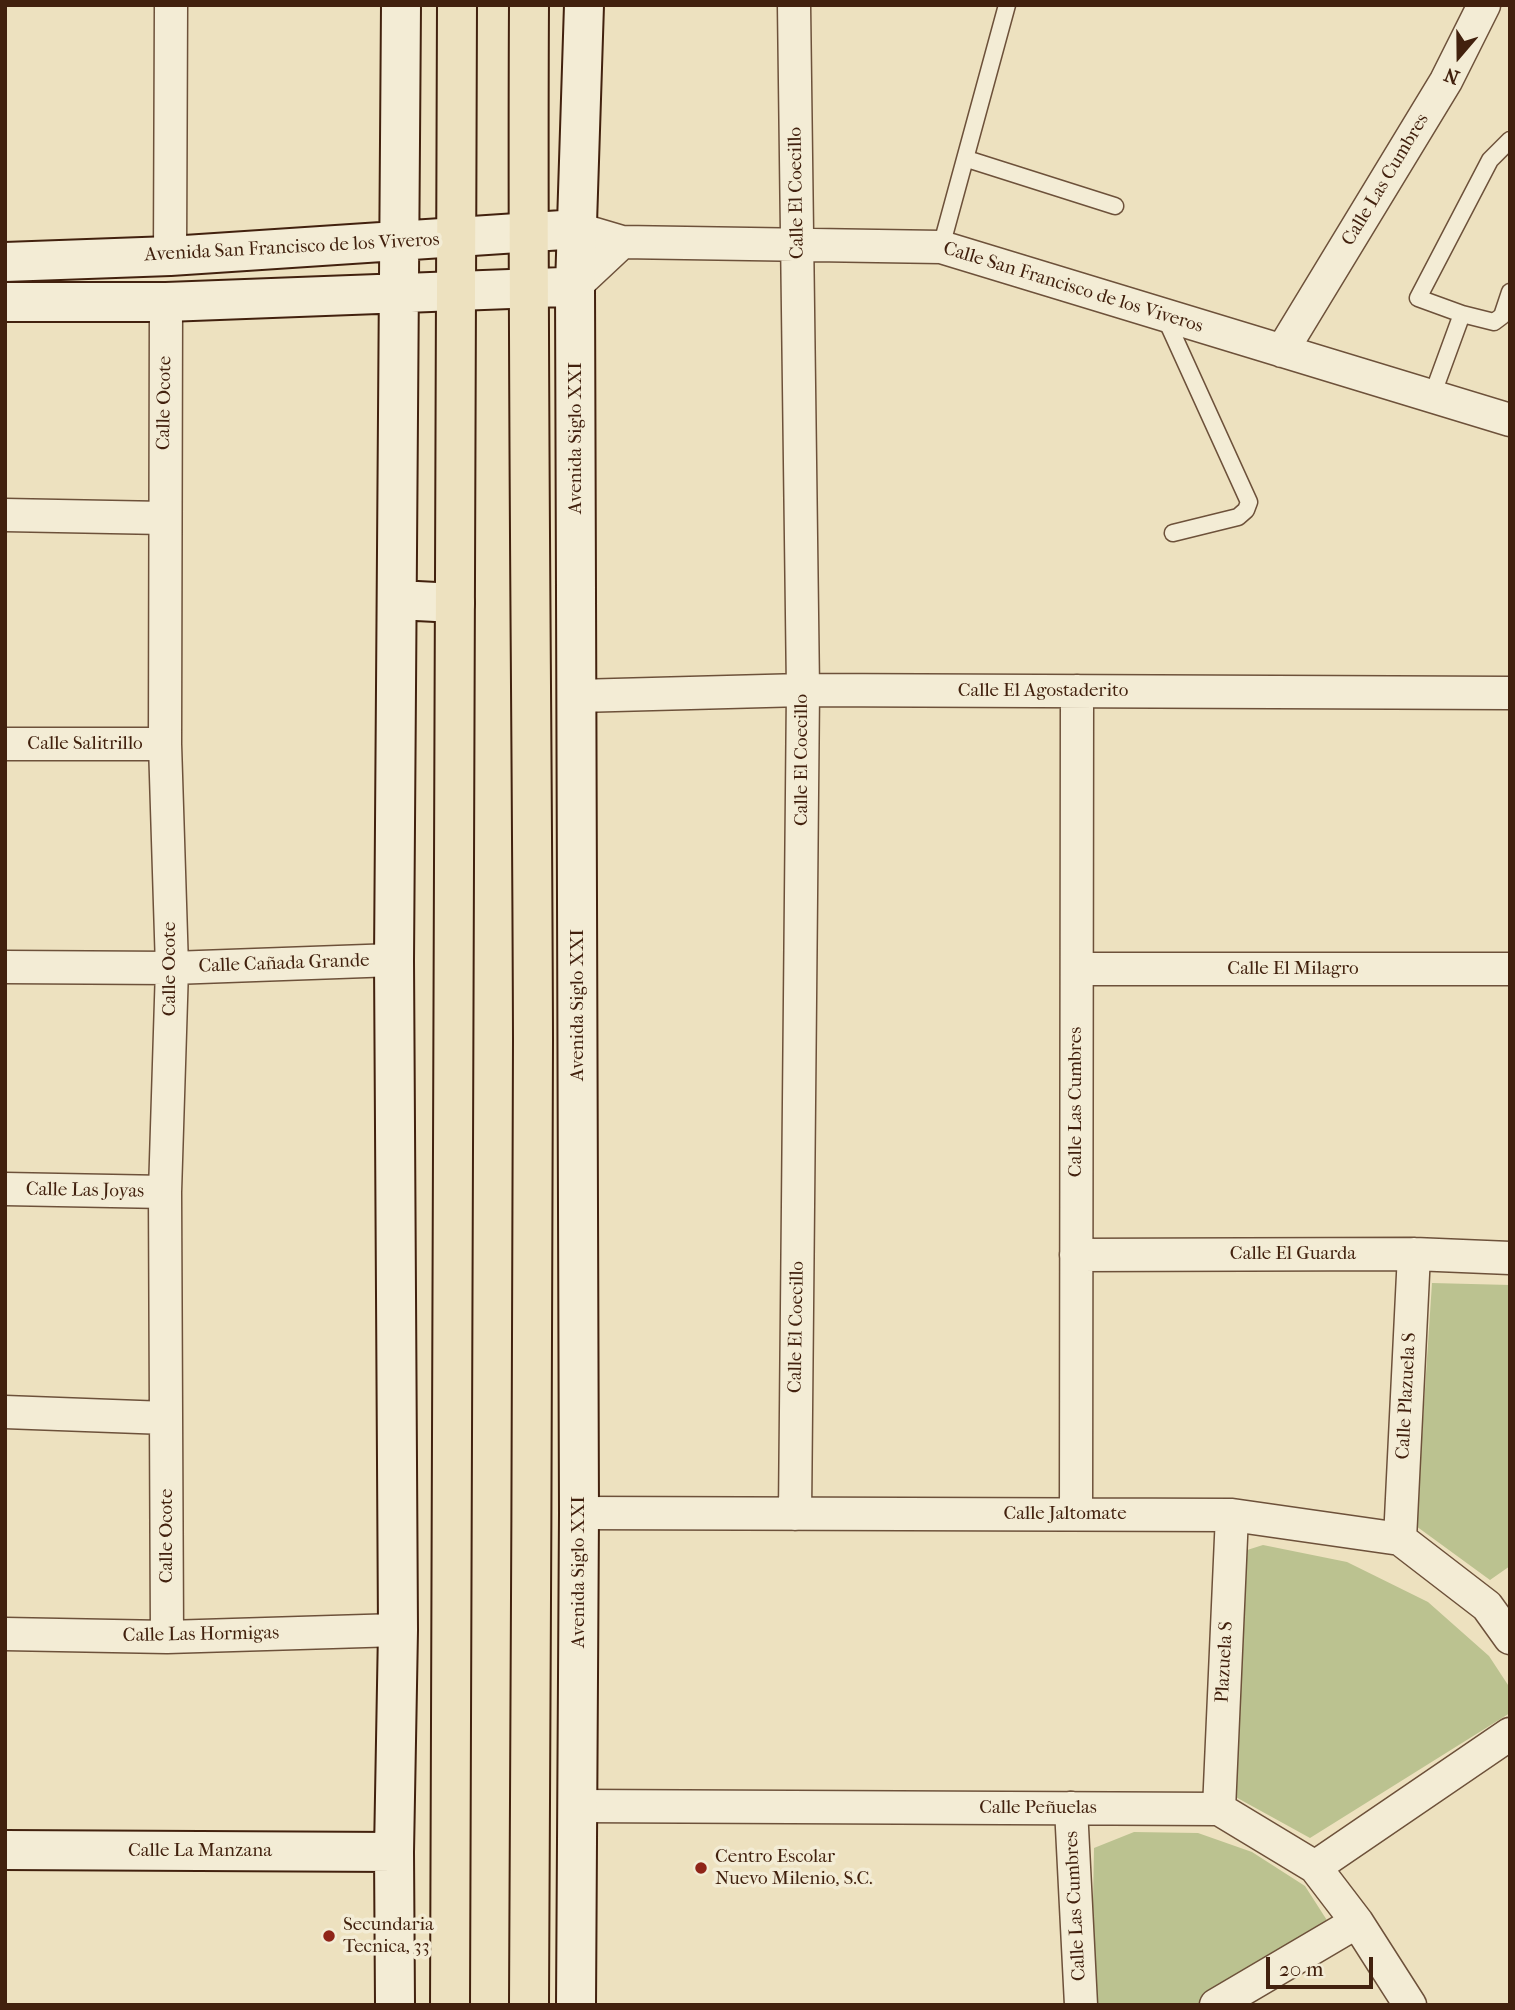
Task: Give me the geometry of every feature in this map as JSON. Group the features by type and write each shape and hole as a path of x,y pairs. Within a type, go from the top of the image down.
{"highway":[{"path":"450,2005 457,5"},
{"path":"529,5 527,288 532,508 533,1045 529,2005"}],"street":[{"path":"170,256 171,5"},
{"path":"396,2005 394,1852 398,1630 394,960 401,5"},
{"name":"Avenida Siglo XXI","path":"576,2005 579,1046 575,286 584,5"},
{"name":"Calle El Coecillo","path":"794,5 803,691 795,1514"},
{"name":"Calle Las Cumbres","path":"1282,351 1446,81 1484,5"},
{"name":"Avenida San Francisco de los Viveros","path":"5,262 170,256 578,229"},
{"name":"Calle San Francisco de los Viveros","path":"578,229 622,243 941,247 1510,420"},
{"path":"5,302 166,302 575,286 622,243"},
{"name":"Calle Ocote","path":"166,302 165,744 172,968 164,1192 167,1637"},
{"path":"5,515 164,518"},
{"path":"398,600 455,603"},
{"name":"Calle El Agostaderito","path":"577,696 803,691 1510,693"},
{"name":"Calle Las Cumbres","path":"1076,1513 1077,691"},
{"name":"Calle Salitrillo","path":"5,744 165,744"},
{"name":"Calle Cañada Grande","path":"5,967 172,968 394,960"},
{"name":"Calle El Milagro","path":"1077,969 1510,969"},
{"path":"533,1045 579,1046"},
{"name":"Calle Las Joyas","path":"5,1189 164,1192"},
{"name":"Calle El Guarda","path":"1076,1255 1414,1254 1510,1258"},
{"name":"Calle Plazuela S","path":"1400,1539 1414,1254"},
{"path":"5,1412 166,1418"},
{"name":"Calle Jaltomate","path":"579,1513 1232,1515 1400,1539 1499,1599 1510,1638"},
{"name":"Plazuela S","path":"1219,1809 1232,1515"},
{"name":"Calle Las Hormigas","path":"5,1634 167,1637 398,1630"},
{"path":"1315,1867 1510,1734"},
{"name":"Calle Peñuelas","path":"578,1806 1219,1809"},
{"name":"Calle Las Cumbres","path":"1071,1808 1081,2005"},
{"path":"1219,1809 1315,1867 1357,1922 1410,2005"},
{"name":"Calle La Manzana","path":"5,1850 394,1852"},
{"path":"1216,2005 1357,1922"}],"lane":[{"path":"941,247 1007,5"},
{"path":"1510,140 1490,160 1418,298 1494,322 1502,316 1510,292"},
{"path":"967,159 1115,206"},
{"path":"1432,396 1462,314"},
{"path":"1164,315 1250,502 1247,510 1238,517 1173,533"}],"green space":[{"path":"1432,1283 1510,1285 1510,1566 1490,1580 1416,1526"},
{"path":"1263,1545 1347,1562 1428,1602 1489,1656 1510,1688 1510,1713 1310,1838 1232,1795 1244,1551"},
{"path":"1134,1832 1198,1833 1252,1852 1305,1886 1330,1925 1206,2005 1091,2005 1094,1848"}],"place":[{"name":"Centro Escolar Nuevo Milenio, S.C.","path":"701,1868"},
{"name":"Secundaria Tecnica, 33","path":"329,1936"}]}
